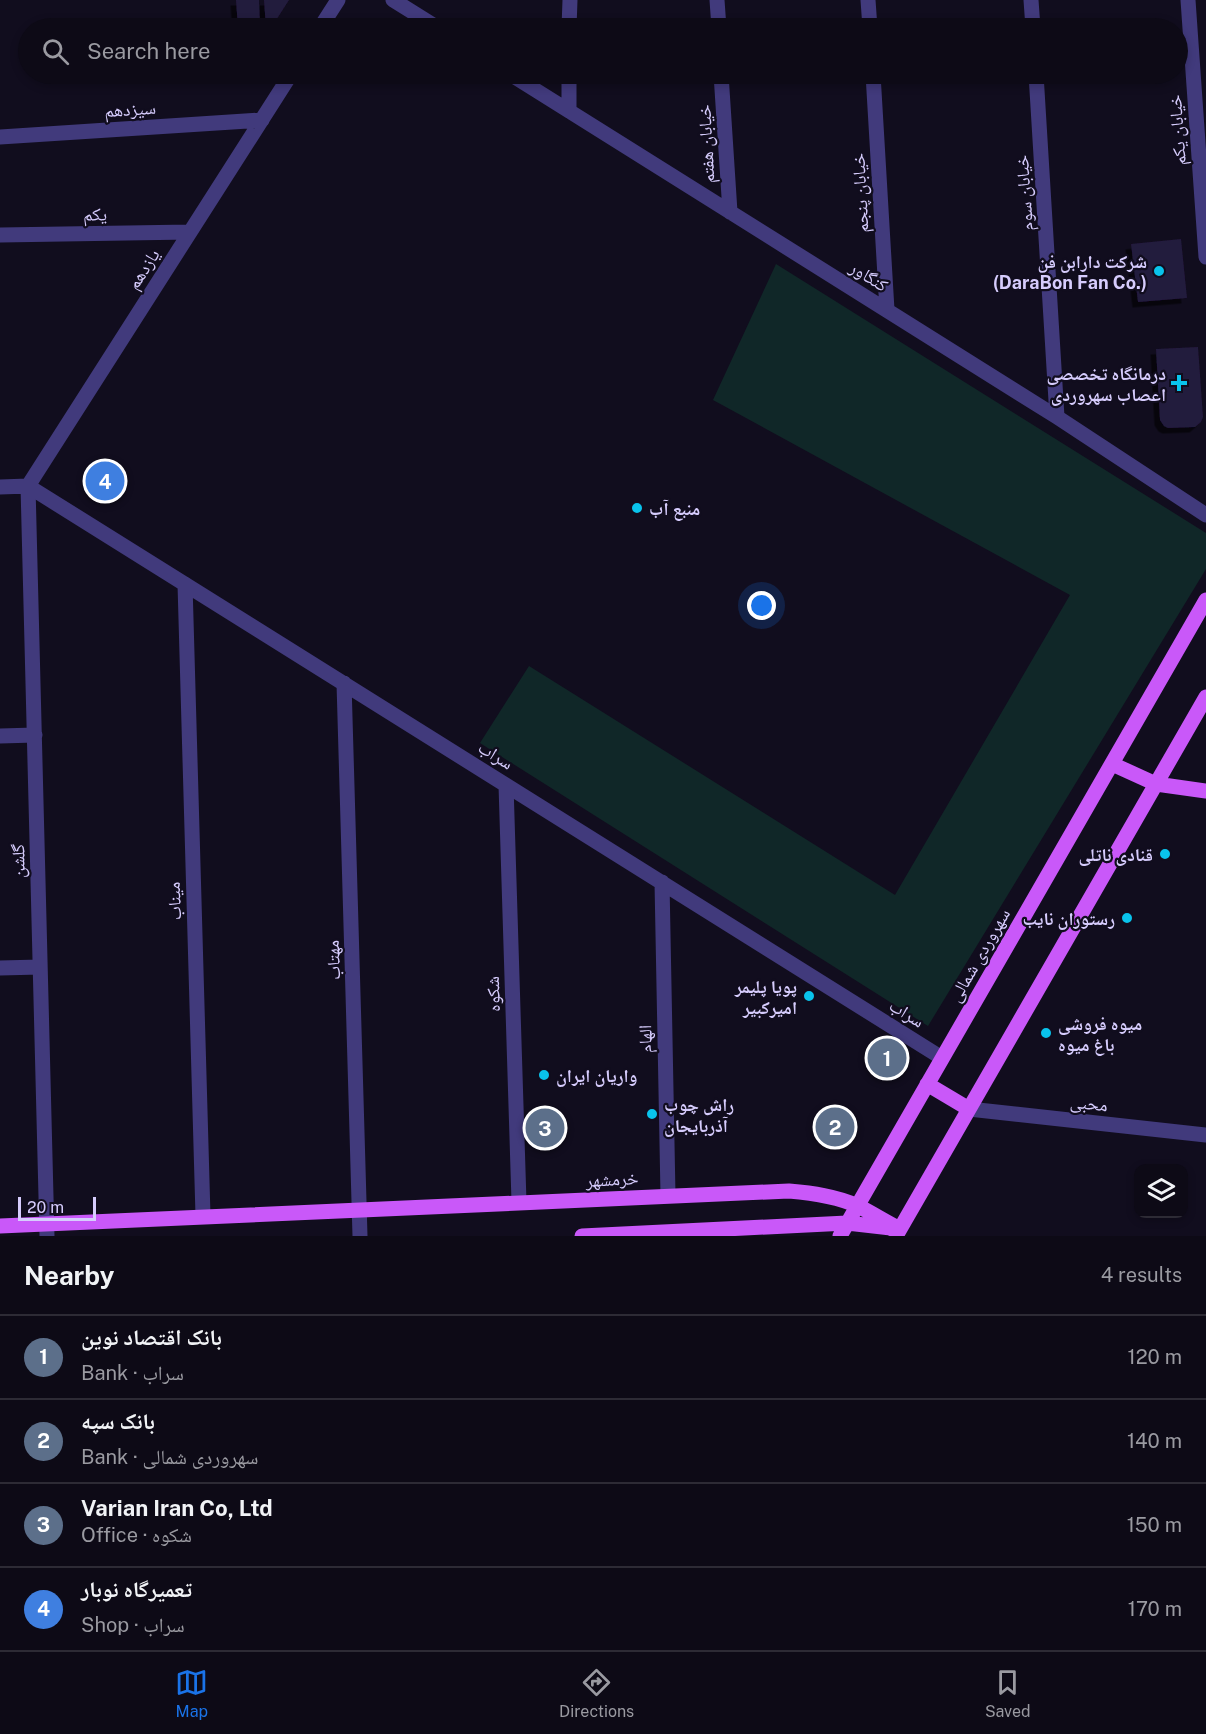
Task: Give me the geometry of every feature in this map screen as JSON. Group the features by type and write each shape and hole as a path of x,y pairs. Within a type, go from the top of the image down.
{"main road":[{"name":"سهروردی شمالی","path":"843,1230 1206,600"},
{"path":"582,1236 843,1230 898,1233 1206,698"},
{"path":"1112,764 1156,784 1206,791"},
{"path":"927,1084 969,1109"},
{"name":"خرمشهر","path":"0,1226 47,1230 203,1216 789,1191 810,1192 857,1206 898,1233"}],"street":[{"path":"326,18 338,0"},
{"path":"393,0 422,18"},
{"path":"570,0 570,18"},
{"path":"717,0 718,18"},
{"path":"868,0 869,18"},
{"path":"1031,0 1032,18"},
{"name":"خیابان یکم","path":"1188,0 1206,257"},
{"name":"یازدهم","path":"28,486 285,84"},
{"name":"کنگاور","path":"526,84 1058,417 1206,515"},
{"path":"569,84 569,111"},
{"name":"خیابان هفتم","path":"723,84 729,212"},
{"name":"خیابان پنجم","path":"874,84 887,310"},
{"name":"خیابان سوم","path":"1037,84 1058,417"},
{"name":"سیزدهم","path":"0,137 262,120"},
{"name":"یکم","path":"0,235 190,232"},
{"path":"0,487 28,486"},
{"name":"سراب","path":"28,486 942,1058"},
{"name":"گلشن","path":"28,486 47,1230"},
{"name":"میناب","path":"185,584 203,1216"},
{"name":"مهتاب","path":"344,683 360,1236"},
{"path":"0,736 35,735"},
{"name":"شکوه","path":"506,785 519,1202"},
{"name":"الهام","path":"662,882 668,1196"},
{"path":"0,968 40,967"},
{"name":"محبی","path":"969,1109 1206,1135"}],"green space":[{"path":"776,264 1206,533 1206,569 928,1026 480,743 529,666 895,895 1070,595 713,400"}],"building":[{"path":"236,0 259,0 260,18 237,18"},
{"path":"264,0 289,0 277,18 265,18"},
{"name":"شرکت دارابن فن (DaraBon Fan Co.)","path":"1181,239 1187,298 1138,302 1131,244"},
{"name":"درمانگاه تخصصی اعصاب سهروردی","path":"1198,347 1203,417 1195,427 1168,428 1160,420 1156,349"}],"place":[{"name":"شرکت دارابن فن (DaraBon Fan Co.)","path":"1159,271"},
{"name":"درمانگاه تخصصی اعصاب سهروردی","path":"1179,383"},
{"name":"تعمیرگاه نوبار","path":"105,481"},
{"name":"منبع آب","path":"637,508"},
{"name":"قنادی ناتلی","path":"1165,854"},
{"name":"رستوران نایب","path":"1127,918"},
{"name":"پویا پلیمر امیرکبیر","path":"809,996"},
{"name":"میوه فروشی باغ میوه","path":"1046,1033"},
{"name":"بانک اقتصاد نوین","path":"887,1058"},
{"name":"واریان ایران","path":"544,1075"},
{"name":"راش چوب آذربایجان","path":"652,1114"},
{"name":"بانک سپه","path":"835,1127"},
{"name":"Varian Iran Co, Ltd","path":"545,1128"}]}
